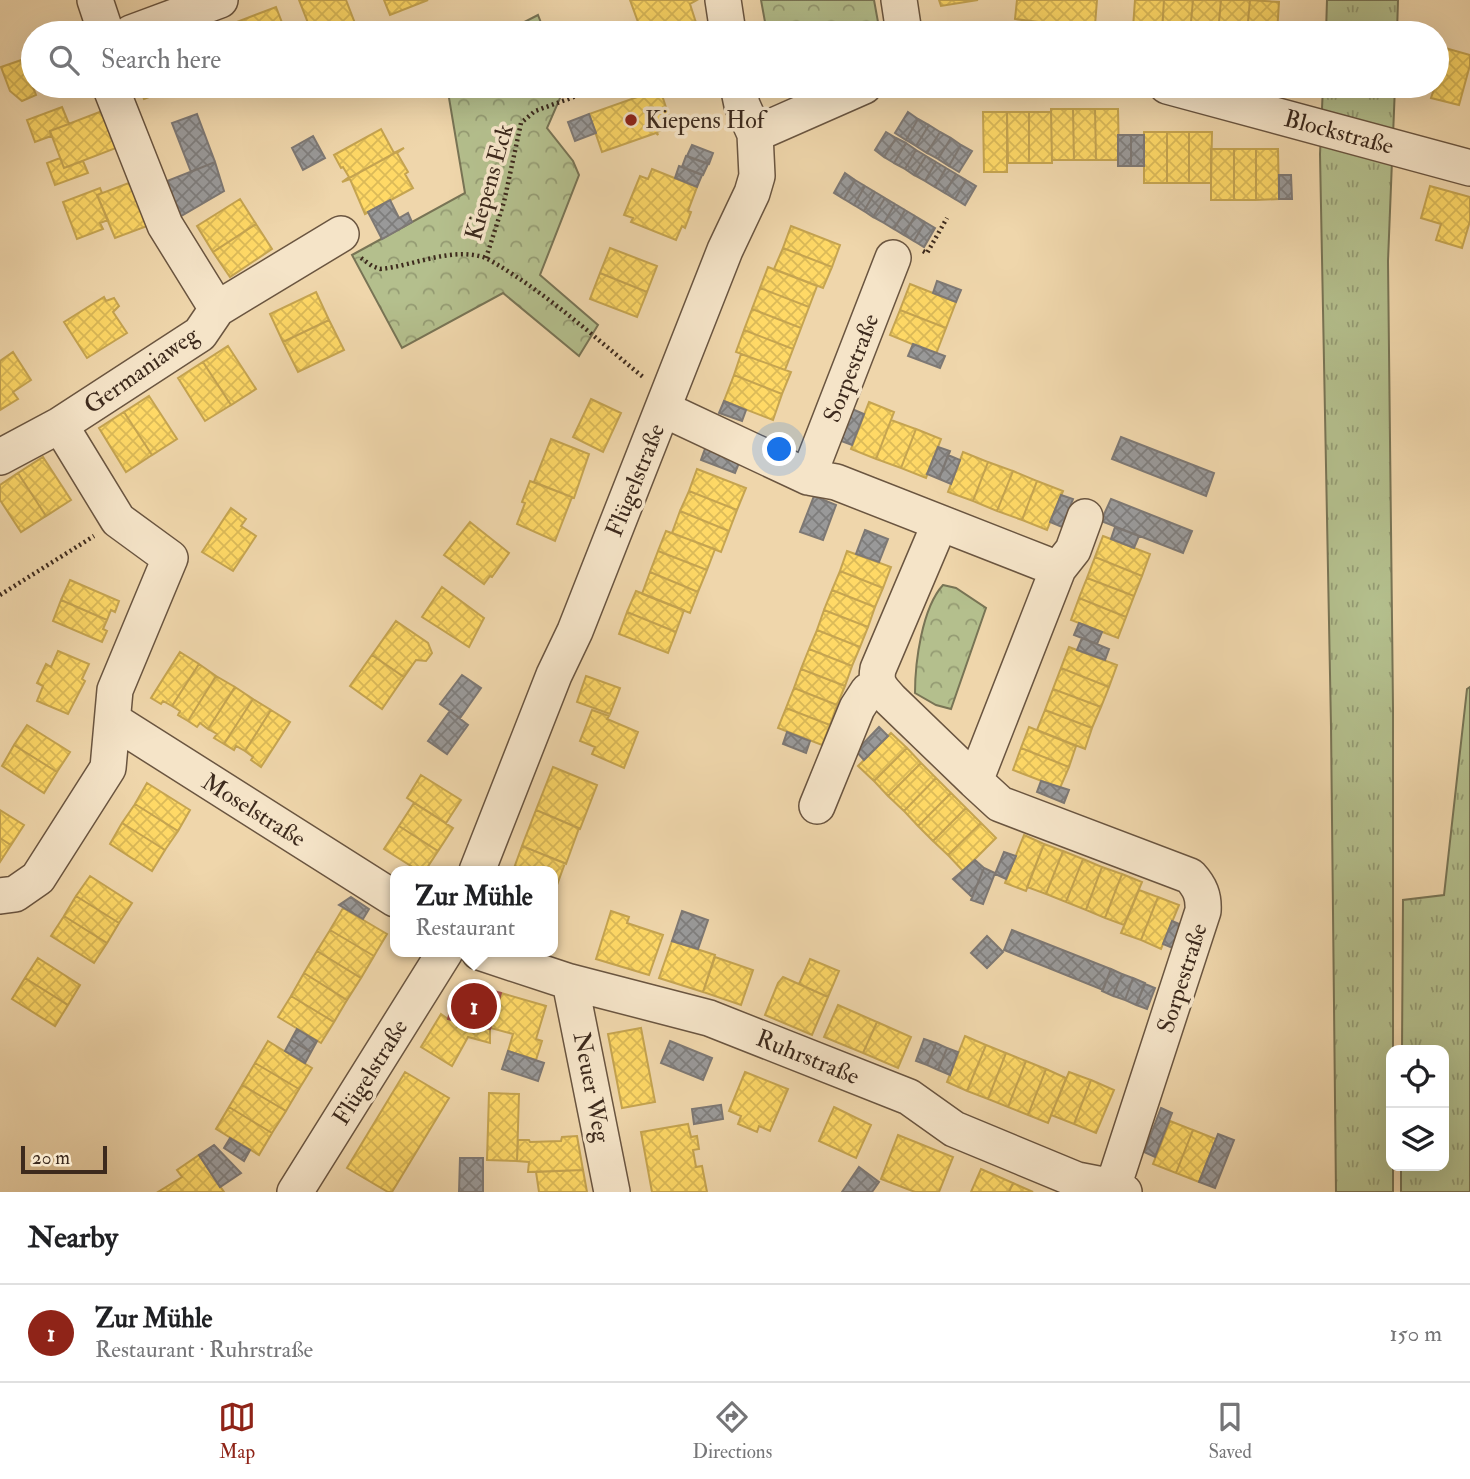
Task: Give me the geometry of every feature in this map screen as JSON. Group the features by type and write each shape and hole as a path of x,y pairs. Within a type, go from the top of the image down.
{"street":[{"path":"95,0 102,21"},
{"path":"163,21 220,0"},
{"path":"723,0 726,21"},
{"path":"899,0 902,21"},
{"name":"Germaniaweg","path":"115,98 165,225 217,309"},
{"name":"Flügelstraße","path":"479,866 725,250 752,193 757,176 755,134 741,98"},
{"path":"755,134 837,98"},
{"name":"Blockstraße","path":"1211,98 1470,168"},
{"name":"Germaniaweg","path":"0,457 60,425 200,334 217,309 341,234"},
{"name":"Sorpestraße","path":"808,477 893,258"},
{"path":"665,403 808,477 836,482 1058,569"},
{"name":"Germaniaweg","path":"60,425 118,520 170,558 115,690 114,721"},
{"path":"975,781 1058,569 1073,550 1085,517"},
{"path":"817,806 857,708 868,691 878,685 878,669 940,523"},
{"name":"Sorpestraße","path":"878,685 1000,804 1190,876 1202,892 1203,911 1119,1190"},
{"path":"0,896 15,894 38,878 108,768 114,721"},
{"name":"Moselstraße","path":"114,721 390,896"},
{"name":"Flügelstraße","path":"295,1192 442,957"},
{"name":"Ruhrstraße","path":"494,957 570,982 709,1018 909,1097 954,1129 1077,1180 1119,1190"},
{"name":"Neuer Weg","path":"570,982 612,1192"}],"path":[{"name":"Kiepens Eck","path":"486,258 504,202 521,123 535,111 571,98"},
{"name":"Kiepens Eck","path":"341,234 365,262 380,268 458,255 476,254 486,258 568,315 665,403"},
{"path":"0,595 118,520"}],"green space":[{"path":"761,0 874,0 878,21 765,21"},
{"path":"1327,0 1398,0 1397,21 1326,21"},
{"path":"538,15 540,21 526,21"},
{"path":"449,98 560,98 547,128 573,161 579,175 540,275 598,325 579,356 503,293 402,348 352,255 465,193"},
{"path":"1322,98 1395,98 1388,261 1393,707 1393,1045 1386,1045 1386,1171 1393,1171 1393,1192 1336,1192 1331,726 1320,154"},
{"path":"943,585 956,588 986,608 951,709 936,705 915,693 918,651 925,621"},
{"path":"1470,687 1470,1192 1401,1192 1401,1171 1449,1171 1449,1045 1402,1045 1403,900 1444,895 1467,689"}],"building: Homes":[{"path":"299,0 346,0 354,21 307,21"},
{"path":"384,0 428,0 390,15"},
{"path":"630,0 697,0 690,4 695,21 638,21"},
{"path":"939,0 978,0 941,6"},
{"path":"1017,0 1097,0 1095,21 1015,19"},
{"path":"1135,0 1164,0 1163,21 1134,21"},
{"path":"1164,0 1193,0 1191,21 1163,21"},
{"path":"1193,0 1221,0 1219,21 1191,21"},
{"path":"1221,0 1250,0 1248,21 1219,21"},
{"path":"1250,0 1279,2 1278,21 1248,21"},
{"path":"276,7 281,21 239,21"},
{"path":"1449,49 1470,55 1470,65 1459,105 1431,98 1449,98"},
{"path":"21,60 21,98 29,98 22,101 10,91 1,67"},
{"name":"Kiepens Hof","path":"634,98 663,98 672,126 657,132 658,135 656,133 602,152 589,114"},
{"path":"62,107 69,124 50,131 51,136 35,142 27,120"},
{"path":"1051,109 1073,109 1074,160 1052,160"},
{"path":"1073,109 1095,109 1096,160 1074,160"},
{"path":"1095,109 1118,109 1119,160 1096,160"},
{"path":"102,111 116,148 64,168 50,131"},
{"path":"983,112 1007,112 1007,172 984,172"},
{"path":"1007,112 1029,112 1029,163 1008,163"},
{"path":"1029,112 1051,112 1052,163 1029,163"},
{"path":"381,129 394,153 404,148 342,182 349,177 334,155"},
{"path":"1144,132 1167,132 1167,183 1144,183"},
{"path":"1167,132 1189,132 1189,183 1167,183"},
{"path":"1189,132 1212,132 1211,183 1189,183"},
{"path":"404,148 397,153 408,172 405,174 413,188 365,214 350,179 342,182"},
{"path":"1211,149 1234,149 1234,200 1211,200"},
{"path":"1234,149 1256,149 1256,200 1234,200"},
{"path":"1256,149 1278,149 1279,199 1256,200"},
{"path":"60,158 64,168 83,161 88,173 55,185 47,163"},
{"path":"652,169 697,187 685,228 682,226 676,240 631,222 633,218 624,215 640,176 648,179"},
{"path":"134,181 150,225 115,238 97,195"},
{"path":"1430,186 1470,197 1470,221 1462,248 1436,240 1441,224 1421,218"},
{"path":"100,188 102,193 97,195 108,220 100,223 103,229 77,239 63,202"},
{"path":"240,199 256,224 213,252 197,226"},
{"path":"256,224 272,249 230,277 213,252"},
{"path":"791,226 840,245 832,267 783,248"},
{"path":"610,248 657,266 647,292 600,273"},
{"path":"783,248 832,267 823,288 774,269"},
{"path":"768,267 817,286 809,307 760,288"},
{"path":"600,273 647,292 637,317 590,299"},
{"path":"910,284 956,302 946,328 900,310"},
{"path":"760,288 809,307 801,328 752,309"},
{"path":"316,292 329,320 283,342 270,314"},
{"path":"104,297 106,301 114,298 119,306 113,312 127,333 87,358 64,322"},
{"path":"752,309 801,328 793,349 744,330"},
{"path":"900,310 946,328 936,354 890,335"},
{"path":"329,320 344,350 298,372 283,342"},
{"path":"744,330 793,349 785,370 736,352"},
{"path":"228,346 256,389 231,405 203,362"},
{"path":"13,352 31,380 13,392 18,399 0,410 0,361"},
{"path":"741,354 791,372 782,394 734,375"},
{"path":"203,362 231,405 205,421 178,378"},
{"path":"734,375 782,394 773,420 724,401"},
{"path":"149,396 177,439 152,455 124,412"},
{"path":"591,399 621,413 603,452 573,437"},
{"path":"869,402 894,412 876,459 851,449"},
{"path":"124,412 152,455 126,472 99,428"},
{"path":"891,420 916,429 901,468 876,459"},
{"path":"916,429 941,439 926,478 901,468"},
{"path":"551,439 589,454 574,498 534,482"},
{"path":"963,452 988,462 973,501 948,492"},
{"path":"43,457 71,500 46,516 18,473"},
{"path":"988,462 1013,471 997,511 973,501"},
{"path":"697,469 746,488 737,510 689,491"},
{"path":"1013,471 1037,481 1022,520 997,511"},
{"path":"18,473 46,516 21,532 0,500 0,485"},
{"path":"530,481 572,497 555,541 517,524"},
{"path":"1037,481 1063,491 1047,530 1022,520"},
{"path":"689,491 737,510 729,531 680,511"},
{"path":"231,508 246,519 241,526 256,536 233,571 202,552"},
{"path":"680,511 729,531 721,552 672,533"},
{"path":"470,522 509,553 484,584 444,555"},
{"path":"666,531 715,549 707,570 658,551"},
{"path":"1103,536 1150,554 1142,576 1095,557"},
{"path":"658,551 707,570 698,592 650,572"},
{"path":"847,551 891,567 883,588 840,571"},
{"path":"1095,557 1142,576 1134,596 1087,578"},
{"path":"840,571 883,588 875,607 832,590"},
{"path":"650,572 698,592 690,613 642,594"},
{"path":"1087,578 1134,596 1126,617 1079,598"},
{"path":"70,580 119,601 115,612 111,610 107,620 61,600"},
{"path":"442,587 484,618 469,647 422,617"},
{"path":"832,590 875,607 868,627 824,610"},
{"path":"636,591 684,610 676,632 627,612"},
{"path":"1079,598 1126,617 1118,638 1071,620"},
{"path":"61,600 107,620 103,629 107,631 102,642 53,621"},
{"path":"824,610 868,627 860,647 817,630"},
{"path":"627,612 676,632 668,653 619,634"},
{"path":"396,621 428,643 432,653 426,661 416,660 404,677 372,655"},
{"path":"817,630 860,647 852,666 809,649"},
{"path":"1069,647 1117,665 1109,687 1061,668"},
{"path":"809,649 852,666 845,686 801,669"},
{"path":"58,651 89,664 82,679 85,681 68,714 37,701 43,686 37,683 46,664 51,667"},
{"path":"180,652 199,664 172,706 163,701 161,704 151,698"},
{"path":"372,655 404,677 382,709 350,686"},
{"path":"199,664 216,676 188,721 178,715 180,711 172,706"},
{"path":"1061,668 1109,687 1101,707 1053,689"},
{"path":"801,669 845,686 837,705 794,688"},
{"path":"216,676 235,687 208,729 200,723 197,727 188,721"},
{"path":"586,676 620,688 610,714 577,702"},
{"path":"235,687 253,699 224,744 214,738 217,734 208,729"},
{"path":"794,688 837,705 830,725 786,708"},
{"path":"1053,689 1101,707 1092,728 1045,710"},
{"path":"253,699 271,710 245,751 236,746 234,750 224,744"},
{"path":"786,708 830,725 822,745 778,728"},
{"path":"271,710 290,722 261,767 251,760 253,757 245,751"},
{"path":"592,710 638,732 624,768 592,754 595,747 580,741"},
{"path":"1045,710 1092,728 1085,749 1037,730"},
{"path":"27,725 70,752 57,772 14,745"},
{"path":"1029,727 1076,746 1069,767 1021,748"},
{"path":"891,733 907,748 874,781 858,766"},
{"path":"14,745 57,772 44,793 2,766"},
{"path":"907,748 921,763 888,796 874,781"},
{"path":"1021,748 1069,767 1060,788 1013,770"},
{"path":"921,763 936,778 904,811 888,796"},
{"path":"553,767 597,785 580,829 536,810"},
{"path":"421,775 461,800 446,823 407,798"},
{"path":"936,778 951,793 918,826 904,811"},
{"path":"147,783 190,810 178,831 135,804"},
{"path":"951,793 966,808 933,841 918,826"},
{"path":"414,803 453,828 438,851 399,826"},
{"path":"135,804 178,831 165,850 122,823"},
{"path":"966,808 981,823 948,855 933,841"},
{"path":"0,810 24,825 11,845 0,838"},
{"path":"536,810 579,828 566,864 522,846"},
{"path":"122,823 165,850 152,871 110,844"},
{"path":"981,823 996,838 963,871 948,855"},
{"path":"399,826 438,851 428,866 411,866 384,849"},
{"path":"1024,835 1044,844 1026,891 1005,883"},
{"path":"0,838 11,845 0,862"},
{"path":"1044,844 1063,851 1046,894 1027,887"},
{"path":"522,846 565,863 558,882 558,866 515,866"},
{"path":"1063,851 1083,859 1066,902 1046,894"},
{"path":"1083,859 1102,867 1086,910 1066,902"},
{"path":"1102,867 1122,874 1105,918 1086,910"},
{"path":"1122,874 1142,882 1124,925 1105,918"},
{"path":"90,876 132,903 119,923 76,896"},
{"path":"1139,890 1158,897 1141,940 1121,933"},
{"path":"76,896 119,923 107,943 64,916"},
{"path":"1158,897 1179,905 1161,949 1141,940"},
{"path":"343,908 387,934 374,956 330,930"},
{"path":"611,911 629,917 627,923 663,935 649,975 596,959"},
{"path":"64,916 107,943 94,963 51,936"},
{"path":"330,930 374,956 361,978 317,951"},
{"path":"672,941 715,955 703,992 659,978"},
{"path":"317,951 361,978 347,1000 304,973"},
{"path":"715,957 753,970 741,1005 703,992"},
{"path":"38,958 80,985 68,1005 25,978"},
{"path":"810,959 839,971 828,997 799,984"},
{"path":"304,973 347,1000 334,1022 291,996"},
{"path":"783,977 828,997 812,1035 765,1015"},
{"path":"25,978 68,1005 55,1026 12,999"},
{"path":"501,993 546,1006 536,1039 542,1041 536,1060 508,1051 513,1034 491,1028"},
{"path":"291,996 334,1022 321,1043 278,1017"},
{"path":"838,1005 877,1022 863,1053 824,1037"},
{"path":"441,1014 448,1019 490,1029 490,1043 468,1037 452,1066 421,1047"},
{"path":"877,1022 911,1037 898,1068 863,1053"},
{"path":"641,1028 655,1102 622,1108 608,1034"},
{"path":"965,1036 986,1045 967,1091 947,1082"},
{"path":"268,1041 312,1068 299,1089 255,1063"},
{"path":"986,1045 1006,1053 988,1099 967,1091"},
{"path":"1006,1053 1026,1061 1008,1107 988,1099"},
{"path":"1026,1061 1046,1069 1028,1115 1008,1107"},
{"path":"255,1063 299,1089 286,1111 242,1085"},
{"path":"1046,1069 1066,1078 1048,1123 1028,1115"},
{"path":"405,1072 449,1098 392,1192 388,1192 347,1168"},
{"path":"745,1072 788,1089 770,1131 759,1126 757,1132 738,1124 741,1116 729,1111"},
{"path":"1069,1072 1091,1080 1074,1124 1051,1115"},
{"path":"1091,1080 1114,1090 1096,1133 1074,1124"},
{"path":"242,1085 286,1111 272,1133 229,1107"},
{"path":"489,1093 519,1094 517,1161 487,1160"},
{"path":"229,1107 272,1133 259,1155 216,1129"},
{"path":"834,1107 871,1125 856,1158 819,1141"},
{"path":"1170,1121 1193,1130 1176,1173 1153,1164"},
{"path":"688,1124 691,1137 697,1136 699,1149 693,1150 696,1167 702,1166 707,1192 652,1192 641,1132"},
{"path":"1193,1130 1216,1139 1199,1182 1176,1173"},
{"path":"898,1135 953,1157 939,1192 915,1192 881,1179"},
{"path":"577,1136 583,1170 528,1172 529,1162 517,1161 518,1140 561,1141 562,1137"},
{"path":"199,1155 224,1192 158,1192 182,1177 177,1170"},
{"path":"981,1169 1013,1183 1009,1192 971,1192"},
{"path":"583,1170 587,1192 539,1192 536,1172"},
{"path":"1013,1183 1033,1192 1009,1192"}],"building: Shops":[{"path":"465,983 501,993 490,1029 448,1019 457,989"}],"building: Industry":[{"path":"908,112 918,119 906,140 895,133"},
{"path":"197,114 215,162 191,172 172,123"},
{"path":"589,114 596,133 575,141 568,122"},
{"path":"918,119 929,125 916,146 906,140"},
{"path":"929,125 940,132 927,153 916,146"},
{"path":"886,132 896,138 884,157 875,150"},
{"path":"940,132 951,138 938,159 927,153"},
{"path":"1118,135 1131,135 1131,166 1118,166"},
{"path":"1131,135 1144,135 1144,166 1131,166"},
{"path":"313,136 325,158 303,170 292,148"},
{"path":"896,138 906,143 894,163 884,157"},
{"path":"951,138 961,145 949,166 938,159"},
{"path":"906,143 916,150 905,169 894,163"},
{"path":"692,145 713,153 709,164 687,156"},
{"path":"961,145 972,151 959,172 949,166"},
{"path":"916,150 926,156 914,175 905,169"},
{"path":"686,156 708,164 703,175 682,167"},
{"path":"926,156 936,162 925,181 914,175"},
{"path":"215,162 224,191 176,219 162,183"},
{"path":"936,162 946,168 935,187 925,181"},
{"path":"679,166 702,175 697,187 675,178"},
{"path":"946,168 956,174 945,193 935,187"},
{"path":"845,173 855,180 844,199 834,193"},
{"path":"956,174 966,180 955,199 945,193"},
{"path":"1279,175 1291,175 1292,199 1279,199"},
{"path":"855,180 865,186 854,205 844,199"},
{"path":"966,180 976,186 965,205 955,199"},
{"path":"865,186 875,192 864,211 854,205"},
{"path":"875,192 885,198 873,217 864,211"},
{"path":"885,198 895,204 884,223 873,217"},
{"path":"390,200 399,218 408,213 412,222 382,239 368,212"},
{"path":"895,204 905,210 894,229 884,223"},
{"path":"905,210 915,216 904,235 894,229"},
{"path":"915,216 925,222 914,241 904,235"},
{"path":"925,222 935,228 924,247 914,241"},
{"path":"937,281 961,290 956,302 933,293"},
{"path":"913,344 945,356 940,368 908,356"},
{"path":"724,401 746,410 742,421 719,413"},
{"path":"852,409 864,414 852,445 841,441"},
{"path":"1121,437 1214,473 1206,496 1112,459"},
{"path":"707,443 741,458 735,473 701,460"},
{"path":"938,447 950,451 939,479 927,474"},
{"path":"948,455 960,460 951,484 939,479"},
{"path":"1061,495 1073,499 1062,527 1050,522"},
{"path":"814,496 836,505 823,540 800,532"},
{"path":"1111,499 1192,531 1183,553 1101,521"},
{"path":"1115,527 1139,536 1134,548 1111,539"},
{"path":"865,530 888,539 879,562 856,554"},
{"path":"1079,623 1102,632 1097,644 1074,635"},
{"path":"1082,638 1109,649 1105,660 1077,650"},
{"path":"462,675 481,688 460,718 440,704"},
{"path":"450,711 468,725 447,754 428,741"},
{"path":"879,727 888,736 864,760 856,751"},
{"path":"787,732 810,741 806,753 783,744"},
{"path":"1041,781 1069,790 1064,803 1037,792"},
{"path":"1004,852 1016,856 1006,879 995,874"},
{"path":"975,860 984,868 972,897 953,879"},
{"path":"984,868 995,873 983,904 971,900"},
{"path":"351,897 369,909 363,919 339,905"},
{"path":"682,911 708,920 698,949 672,941"},
{"path":"1172,921 1184,926 1175,949 1163,944"},
{"path":"1012,930 1111,969 1103,990 1004,950"},
{"path":"987,936 1003,952 987,968 971,953"},
{"path":"1111,969 1122,974 1113,996 1102,991"},
{"path":"1122,974 1133,978 1125,1000 1113,996"},
{"path":"1133,978 1145,983 1136,1005 1125,1000"},
{"path":"1145,984 1155,988 1147,1009 1136,1005"},
{"path":"297,1029 317,1041 311,1052 291,1040"},
{"path":"924,1039 936,1043 927,1065 916,1061"},
{"path":"291,1040 311,1052 305,1063 285,1051"},
{"path":"670,1041 712,1058 703,1080 661,1063"},
{"path":"936,1043 947,1048 938,1070 927,1065"},
{"path":"947,1048 958,1052 950,1075 938,1070"},
{"path":"508,1051 544,1063 538,1081 502,1069"},
{"path":"721,1105 723,1119 694,1124 692,1109"},
{"path":"1161,1108 1172,1113 1155,1157 1144,1152"},
{"path":"1218,1134 1234,1140 1215,1188 1199,1182"},
{"path":"230,1138 250,1150 244,1161 224,1148"},
{"path":"214,1145 241,1173 220,1187 199,1155"},
{"path":"460,1158 483,1158 483,1192 459,1192"},
{"path":"859,1167 879,1182 872,1192 842,1192"}],"place":[{"name":"Kiepens Hof","path":"631,120"},
{"name":"Zur Mühle","path":"474,1006"}]}
